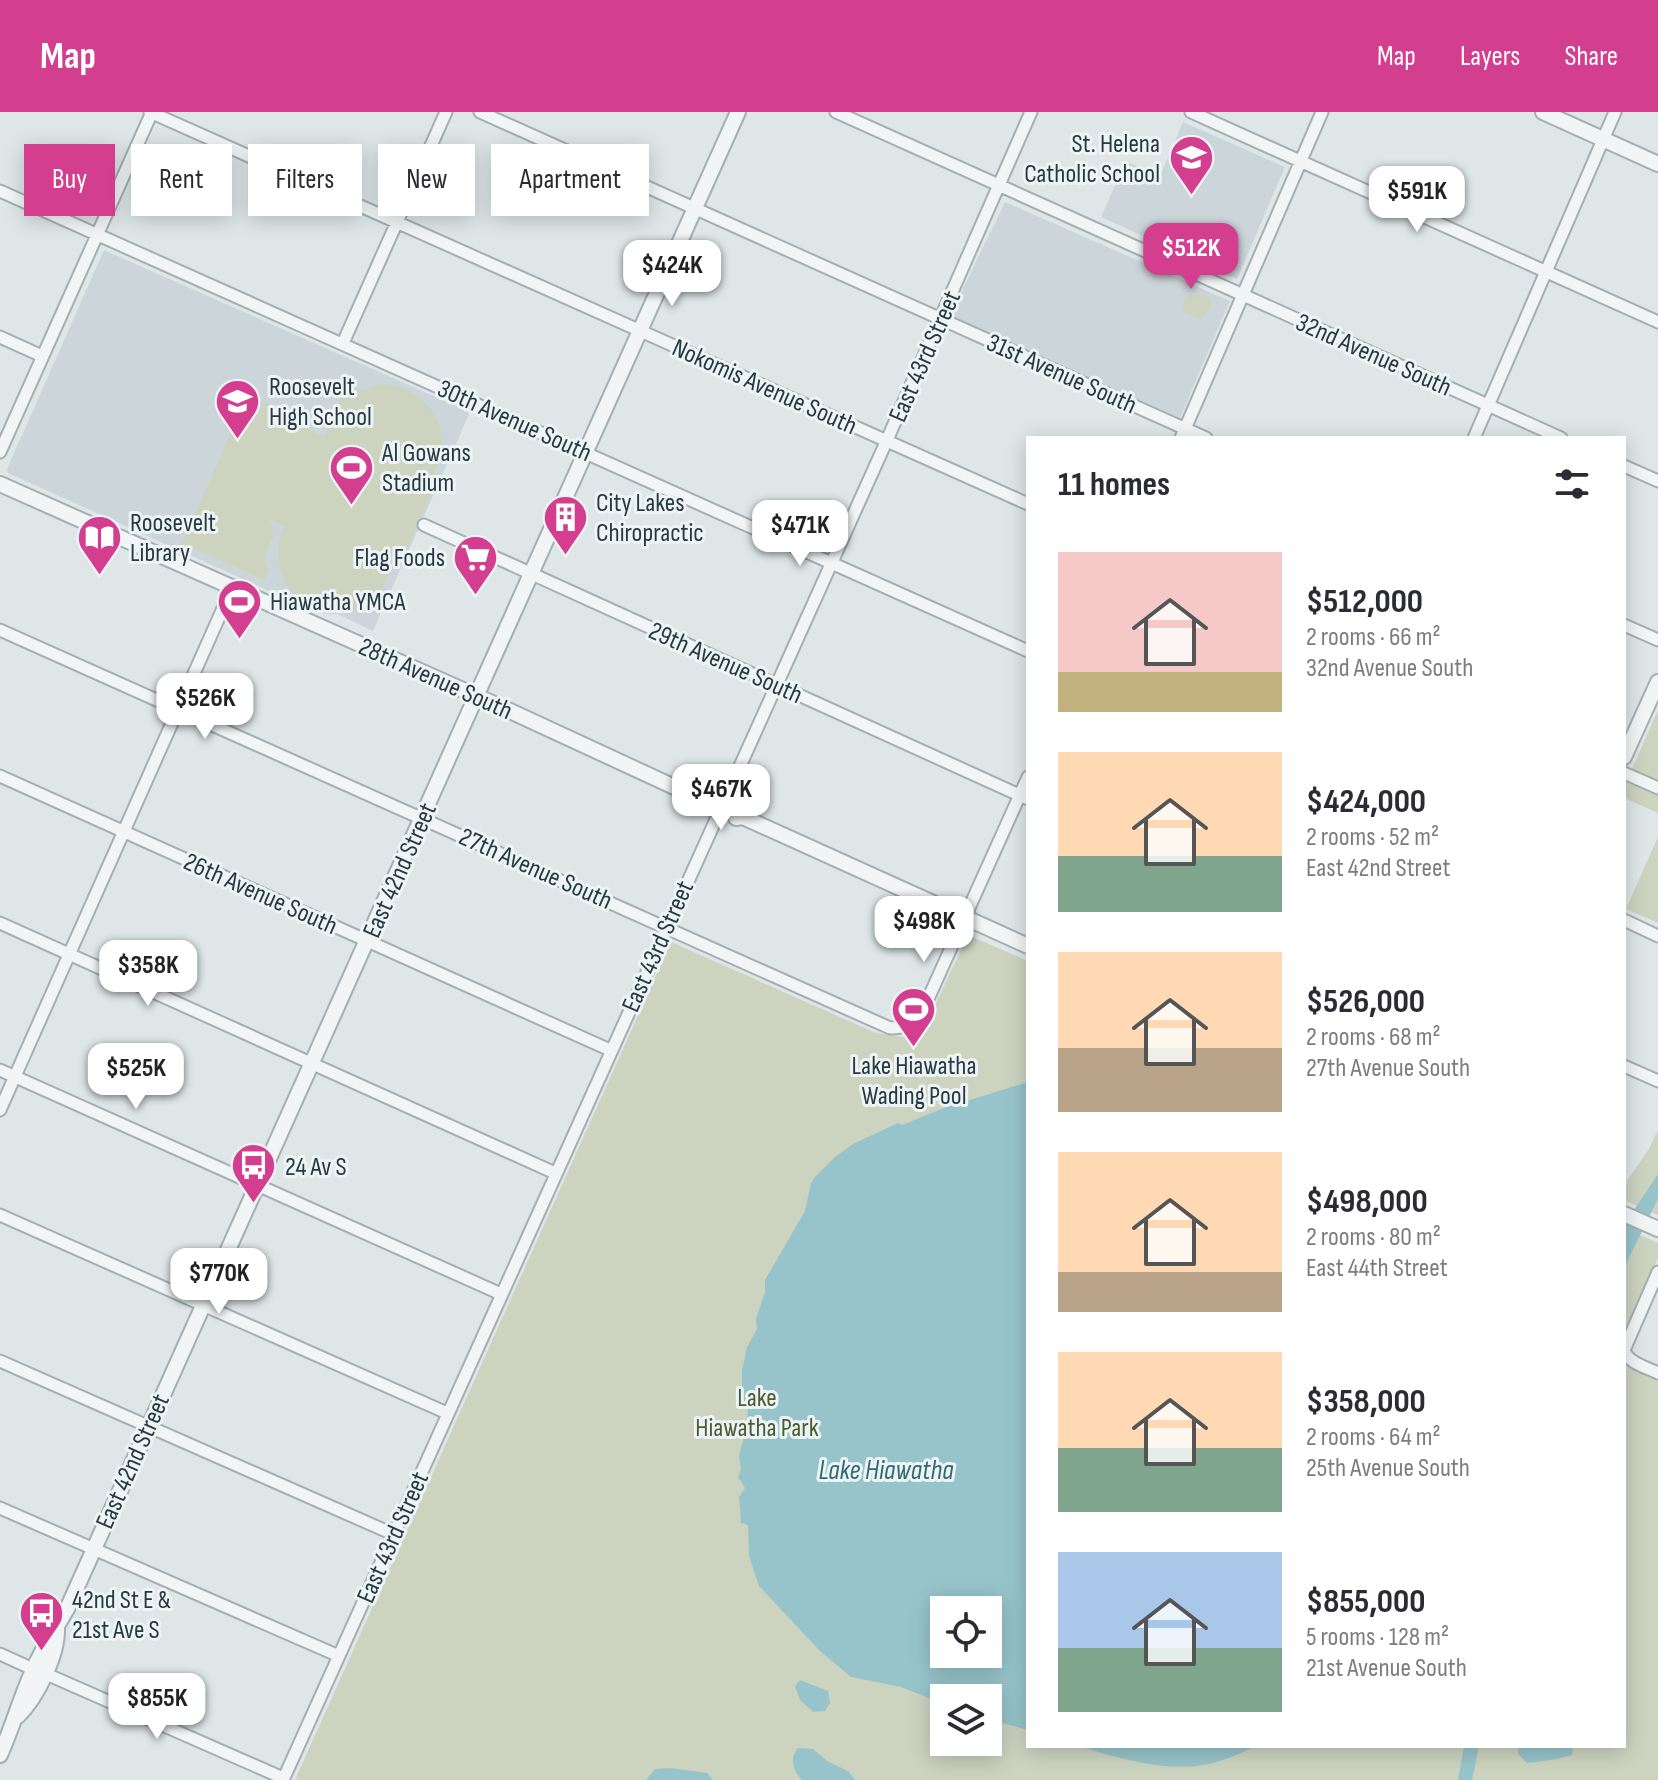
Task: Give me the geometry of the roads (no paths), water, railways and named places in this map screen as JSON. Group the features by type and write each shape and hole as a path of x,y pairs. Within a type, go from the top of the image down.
{"street":[{"path":"0,452 152,112"},
{"name":"Nokomis Avenue South","path":"152,112 1026,503"},
{"path":"343,343 446,112"},
{"name":"31st Avenue South","path":"480,112 941,318 1183,433"},
{"name":"East 42nd Street","path":"0,1755 17,1717 21,1699 39,1671 47,1639 57,1628 94,1548 738,112"},
{"name":"32nd Avenue South","path":"836,112 1557,436"},
{"name":"East 43rd Street","path":"283,1779 887,440 1031,112"},
{"path":"1191,112 1658,322"},
{"path":"1183,433 1322,112"},
{"path":"1543,112 1658,164"},
{"path":"1475,436 1615,112"},
{"name":"30th Avenue South","path":"0,191 1026,650"},
{"path":"0,337 42,356"},
{"path":"1626,467 1658,481"},
{"name":"28th Avenue South","path":"0,484 696,797 711,799 736,818 743,817 1026,945"},
{"name":"29th Avenue South","path":"424,525 1024,797"},
{"path":"0,1110 232,588"},
{"path":"1626,626 1658,640"},
{"name":"27th Avenue South","path":"0,630 666,926 883,1026 895,1028 908,1025 918,1018 964,917"},
{"path":"1626,753 1658,682"},
{"path":"1626,774 1658,788"},
{"name":"26th Avenue South","path":"0,776 610,1050"},
{"path":"964,917 1024,797"},
{"path":"1626,921 1658,936"},
{"path":"0,923 555,1173"},
{"path":"1626,1067 1658,1081"},
{"path":"0,1070 501,1294"},
{"path":"0,1215 447,1413"},
{"path":"1626,1215 1656,1228"},
{"path":"1626,1344 1658,1272"},
{"path":"1626,1357 1658,1373"},
{"path":"0,1361 393,1534"},
{"path":"0,1508 339,1656"},
{"path":"0,1654 283,1779"}],"water":[{"name":"Lake Hiawatha","path":"1026,1083 1026,1729 1002,1723 1002,1684 930,1684 930,1698 901,1687 851,1677 820,1651 759,1586 749,1556 748,1525 741,1523 739,1497 745,1488 738,1477 741,1469 739,1456 748,1409 742,1396 742,1370 747,1347 757,1329 756,1319 765,1292 765,1280 805,1211 815,1177 853,1144 898,1123 902,1125 944,1108"},
{"path":"1658,1174 1658,1199 1626,1264 1626,1222"},
{"path":"800,1680 828,1691 830,1703 825,1711 813,1712 800,1700 795,1686"},
{"path":"798,1748 813,1749 827,1761 848,1771 855,1780 802,1780 793,1764"},
{"path":"1086,1748 1252,1748 1218,1762 1188,1767 1141,1763"},
{"path":"1464,1748 1479,1748 1472,1780 1458,1780"},
{"path":"1518,1748 1573,1748 1572,1755 1527,1763 1518,1754"},
{"path":"655,1769 707,1773 713,1780 646,1780"}],"place":[{"name":"St. Helena Catholic School","path":"1191,197"},
{"name":"Roosevelt High School","path":"238,440"},
{"name":"Al Gowans Stadium","path":"351,506"},
{"name":"City Lakes Chiropractic","path":"565,556"},
{"name":"Roosevelt Library","path":"99,576"},
{"name":"Flag Foods","path":"476,596"},
{"name":"Hiawatha YMCA","path":"239,640"},
{"name":"Lake Hiawatha Wading Pool","path":"914,1049"},
{"name":"24 Av S","path":"254,1205"},
{"name":"42nd St E & 21st Ave S","path":"41,1653"}],"park label":[{"name":"Lake Hiawatha Park","path":"757,1412"}]}
